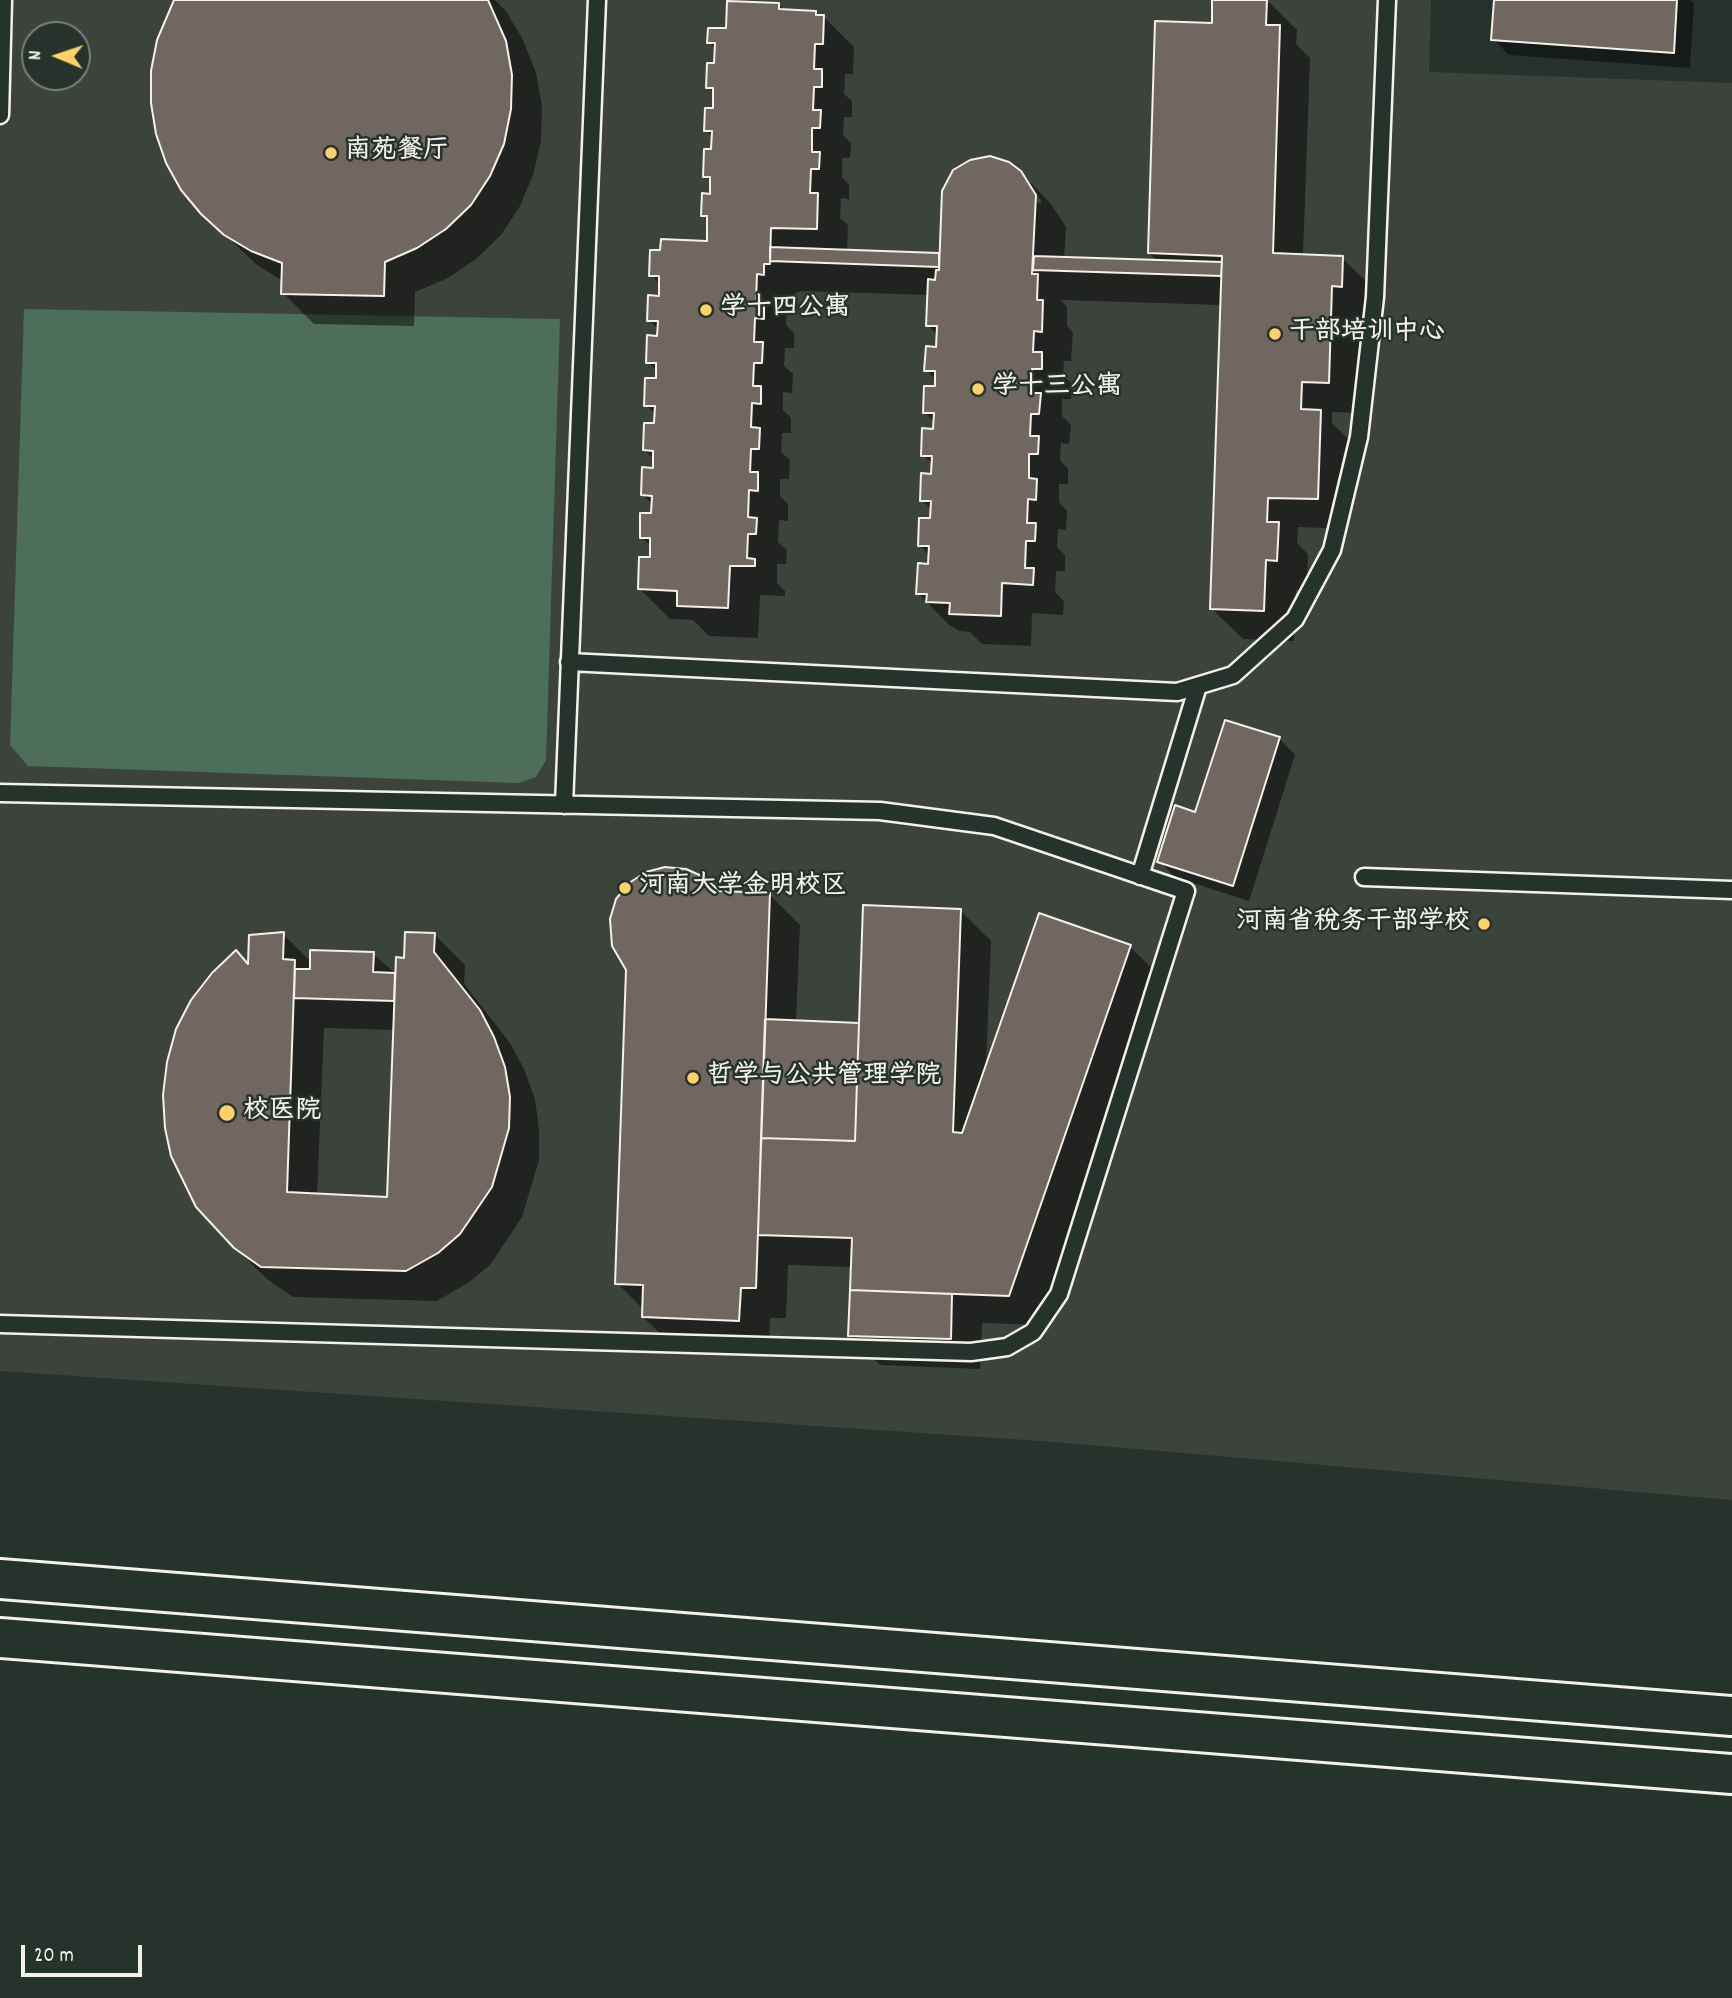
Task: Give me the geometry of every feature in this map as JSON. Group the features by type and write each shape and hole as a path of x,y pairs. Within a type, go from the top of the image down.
{"main road":[{"path":"0,1579 1732,1716"},
{"path":"0,1638 1732,1774"}],"lane":[{"path":"0,115 3,0"},
{"path":"564,805 597,0"},
{"path":"569,662 1177,692 1233,675 1294,619 1332,550 1359,436 1375,297 1387,0"},
{"path":"1140,876 1198,686"},
{"path":"0,793 880,811 994,826 1186,891 1059,1294 1033,1332 1007,1347 971,1352 0,1324"},
{"path":"1364,877 1732,890"}],"shaded area":[{"name":"河南大学金明校区","path":"0,0 1431,0 1429,72 1732,83 1732,1500 1055,1442 0,1371"}],"green space":[{"path":"24,309 560,319 546,760 536,777 519,783 28,766 10,745"}],"building":[{"name":"南苑餐厅","path":"174,0 488,0 506,41 512,75 511,109 504,144 490,176 471,205 446,229 417,248 385,262 384,296 281,294 282,263 251,251 224,235 201,214 181,190 166,163 156,134 151,103 151,71 157,40"},
{"name":"干部培训中心","path":"1212,0 1267,0 1266,25 1280,25 1273,253 1343,256 1342,287 1332,286 1329,383 1302,382 1301,409 1321,410 1318,499 1268,498 1267,522 1279,522 1277,561 1266,560 1264,611 1210,609 1222,256 1148,253 1155,21 1212,23"},
{"path":"1494,0 1677,0 1674,53 1491,40"},
{"name":"学十四公寓","path":"727,1 779,3 779,9 816,11 816,15 824,15 823,44 815,44 814,69 822,69 822,87 814,87 813,110 821,110 820,128 812,128 812,152 820,152 819,169 811,169 810,193 818,193 817,229 771,228 770,264 764,264 764,275 757,274 756,301 764,301 764,319 755,318 754,342 763,342 762,363 754,363 753,386 761,386 761,404 752,403 751,427 760,428 759,449 751,449 750,472 758,472 758,491 749,490 748,517 757,518 756,534 748,534 747,558 755,559 755,566 730,566 728,608 677,606 677,591 638,589 639,557 650,557 650,538 640,538 640,513 651,513 652,496 641,495 642,467 653,468 653,451 643,450 644,423 654,423 655,406 644,406 645,378 656,378 656,363 646,363 647,335 657,336 658,321 647,321 648,295 659,296 659,276 649,276 650,250 660,250 661,239 707,241 707,216 701,216 702,193 710,194 710,177 703,177 704,149 711,149 712,131 704,131 705,108 713,108 713,88 706,88 707,63 714,63 715,43 707,43 708,28 726,28"},
{"name":"学十三公寓","path":"990,156 1009,162 1021,171 1036,195 1032,274 1038,274 1037,300 1043,300 1042,332 1034,331 1033,352 1042,352 1042,369 1032,369 1031,393 1041,393 1039,414 1031,414 1030,436 1039,436 1038,454 1029,454 1029,478 1037,479 1036,500 1028,499 1027,523 1036,523 1035,541 1026,541 1025,568 1034,568 1033,585 1002,583 1001,616 949,614 950,603 926,602 927,594 916,594 918,563 928,564 929,546 918,546 919,518 930,518 931,501 920,501 921,473 931,474 932,456 921,456 922,428 933,429 934,413 923,413 924,386 935,386 935,371 924,371 926,346 936,347 937,326 926,326 928,279 935,280 936,270 939,270 942,191 953,170 970,160"},
{"path":"770,247 939,253 939,267 770,261"},
{"path":"1034,256 1222,262 1221,276 1033,270"},
{"path":"1225,720 1280,737 1233,886 1157,862 1175,805 1195,812"},
{"name":"哲学与公共管理学院","path":"665,867 686,869 704,877 719,891 770,893 756,1288 741,1288 739,1321 642,1317 643,1285 615,1284 626,970 612,946 610,919 616,899 629,883 646,872"},
{"path":"863,905 961,909 953,1132 962,1133 1039,913 1131,945 1009,1296 850,1290 852,1238 758,1235 761,1138 855,1141"},
{"name":"校医院","path":"284,932 283,959 295,960 287,1192 387,1197 396,957 404,958 405,932 435,933 434,952 480,1010 505,1067 510,1097 509,1128 492,1187 460,1234 438,1253 406,1271 261,1267 234,1248 196,1207 171,1156 165,1128 163,1095 167,1062 176,1029 191,1000 212,973 236,950 248,964 249,935"},
{"path":"310,950 374,952 373,972 395,973 394,1001 294,998 295,969 310,969"},
{"path":"765,1019 859,1023 855,1141 761,1138"},
{"path":"850,1290 952,1294 951,1339 848,1336"}],"place":[{"name":"南苑餐厅","path":"331,153"},
{"name":"学十四公寓","path":"706,310"},
{"name":"干部培训中心","path":"1275,334"},
{"name":"学十三公寓","path":"978,389"},
{"name":"河南大学金明校区","path":"625,888"},
{"name":"河南省税务干部学校","path":"1484,924"},
{"name":"哲学与公共管理学院","path":"693,1078"},
{"name":"校医院","path":"227,1113"}]}
